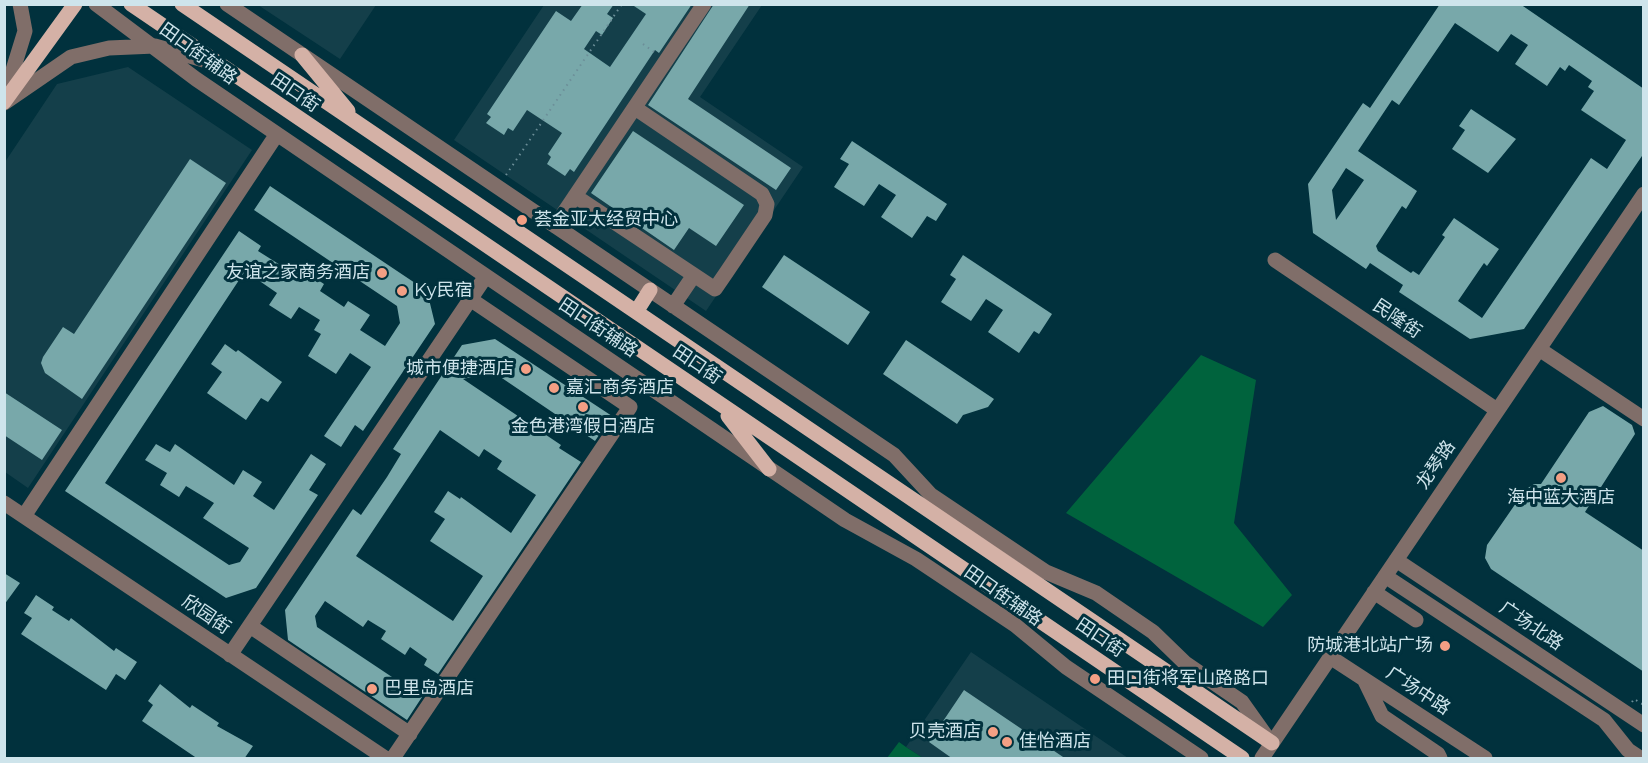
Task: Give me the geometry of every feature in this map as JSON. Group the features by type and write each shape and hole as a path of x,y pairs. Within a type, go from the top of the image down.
{"main road":[{"path":"4,101 75,4"},
{"name":"田口街","path":"131,4 1242,759"},
{"name":"田口街","path":"182,4 1272,743"},
{"path":"302,55 359,125"},
{"path":"636,312 650,290"},
{"path":"719,404 769,469"}],"street":[{"path":"4,101 25,31 20,4"},
{"name":"田口街辅路","path":"96,4 196,79 769,469 845,520 916,559 1015,625 1066,667 1201,759"},
{"path":"227,4 894,455 931,495 1047,572 1096,593 1153,632 1185,663 1242,702 1272,743"},
{"path":"555,226 704,4"},
{"path":"4,101 71,57 109,48 154,46 218,64"},
{"path":"572,202 715,290 765,215 767,204 762,194 635,108"},
{"path":"24,516 277,134"},
{"name":"龙琴路","path":"1262,759 1644,194"},
{"name":"民隆街","path":"1275,260 1497,410"},
{"path":"230,655 486,276"},
{"path":"673,306 693,276"},
{"path":"393,759 630,407 470,299"},
{"path":"1539,349 1644,419"},
{"name":"欣园街","path":"4,503 385,759"},
{"name":"广场北路","path":"1396,560 1644,725"},
{"path":"1385,576 1604,720 1628,750 1640,759"},
{"path":"1374,592 1416,620"},
{"path":"250,626 410,734"},
{"name":"广场中路","path":"1330,657 1485,759"},
{"path":"1364,679 1382,716 1438,754 1440,759"}],"path":[{"path":"498,188 622,4"},
{"path":"1634,699 1644,705"}],"shaded area":[{"path":"258,5 376,5 340,59"},
{"name":"荟金亚太经贸中心","path":"544,5 762,5 700,97 803,167 706,311 454,140"},
{"path":"128,67 252,150 28,488 5,472 5,162 57,84"},
{"path":"971,652 1128,758 923,758 906,747"}],"green space":[{"path":"1201,355 1256,380 1234,523 1292,595 1263,627 1066,513"},
{"path":"899,742 906,747 923,758 887,758"}],"building":[{"path":"583,4 614,4 607,14 613,18 602,35 596,31 584,49 610,67 646,14 631,4 692,4 659,53 655,50 574,172 570,169 565,176 547,164 551,157 548,154 562,133 527,110 513,131 508,128 504,135 486,123 491,117 487,114 556,11 571,21"},
{"path":"714,4 750,4 688,99 791,168 776,190 648,105"},
{"path":"1440,4 1520,4 1644,89 1644,153 1524,329 1470,339 1399,292 1403,285 1370,263 1366,269 1313,233 1308,184 1363,103 1370,108","holes":["1455,23 1498,52 1511,34 1528,45 1515,64 1547,86 1560,67 1565,71 1569,65 1592,81 1588,87 1594,91 1581,110 1626,140 1607,169 1591,158 1482,318 1458,301 1484,263 1487,266 1499,249 1454,218 1442,235 1445,237 1419,275 1413,271 1411,273 1378,251 1376,246 1402,206 1406,209 1417,191 1358,151 1392,100 1399,105","1346,168 1364,180 1336,220 1332,190"]},
{"path":"1471,109 1516,139 1488,173 1452,149 1465,130 1459,126"},
{"path":"633,131 744,205 716,246 689,228 674,250 591,193"},
{"path":"852,141 947,204 936,221 927,216 912,238 881,217 896,195 879,184 864,206 834,187 849,164 840,159"},
{"path":"190,159 226,183 82,399 45,373 41,363 43,357 63,327 74,334"},
{"path":"270,186 427,291 435,324 363,431 355,425 341,447 324,436 371,367 350,353 336,374 308,356 321,334 314,330 320,320 299,307 291,319 269,305 277,293 245,271 105,483 229,565 240,562 249,548 203,518 214,503 186,486 179,497 160,485 167,473 145,460 156,444 170,452 175,444 234,485 243,470 262,482 253,496 274,510 311,454 326,464 309,490 318,495 256,588 226,598 65,491 239,231 261,246 258,251 285,268 289,261 324,284 320,291 344,307 348,301 370,315 360,330 385,346 400,323 397,306 254,210"},
{"path":"784,255 870,312 848,345 762,287"},
{"path":"963,255 1052,314 1039,334 1034,331 1019,353 988,332 1003,310 986,299 971,321 941,302 956,279 950,275"},
{"path":"495,339 612,416 595,441 493,372 463,379 561,445 559,448 581,462 438,674 424,665 427,659 410,647 405,655 381,639 386,631 368,620 363,627 325,601 315,616 317,627 422,697 407,720 288,640 285,610 353,509 361,515 387,477 401,454 393,449 462,345","holes":["440,430 479,457 484,449 502,461 497,469 536,495 511,533 461,497 460,499 448,491 434,512 445,519 430,541 483,576 453,621 356,556"]},
{"path":"906,340 994,399 988,407 963,415 957,424 883,374"},
{"path":"225,344 236,352 238,350 282,382 268,402 261,398 246,420 207,393 222,372 211,364"},
{"path":"4,392 62,430 42,460 4,435"},
{"path":"1603,406 1632,425 1635,434 1585,512 1644,551 1644,672 1491,569 1485,558 1487,545 1525,490 1534,484 1541,484 1589,412"},
{"path":"4,573 20,583 4,605"},
{"path":"36,595 54,607 52,610 69,621 71,618 114,651 116,648 137,662 125,680 116,674 106,690 21,634 32,618 24,613"},
{"path":"160,684 190,708 192,705 219,723 217,726 253,746 244,759 198,759 142,721 153,705 148,701"},
{"path":"964,690 1066,759 953,759 929,742"}],"place":[{"name":"荟金亚太经贸中心","path":"522,220"},
{"name":"友谊之家商务酒店","path":"382,273"},
{"name":"Ky民宿","path":"402,291"},
{"name":"城市便捷酒店","path":"526,369"},
{"name":"嘉汇商务酒店","path":"554,388"},
{"name":"金色港湾假日酒店","path":"583,407"},
{"name":"海中蓝大酒店","path":"1561,478"},
{"name":"防城港北站广场","path":"1445,646"},
{"name":"田口街将军山路路口","path":"1095,679"},
{"name":"巴里岛酒店","path":"372,689"},
{"name":"贝壳酒店","path":"993,732"},
{"name":"佳怡酒店","path":"1007,742"}]}
